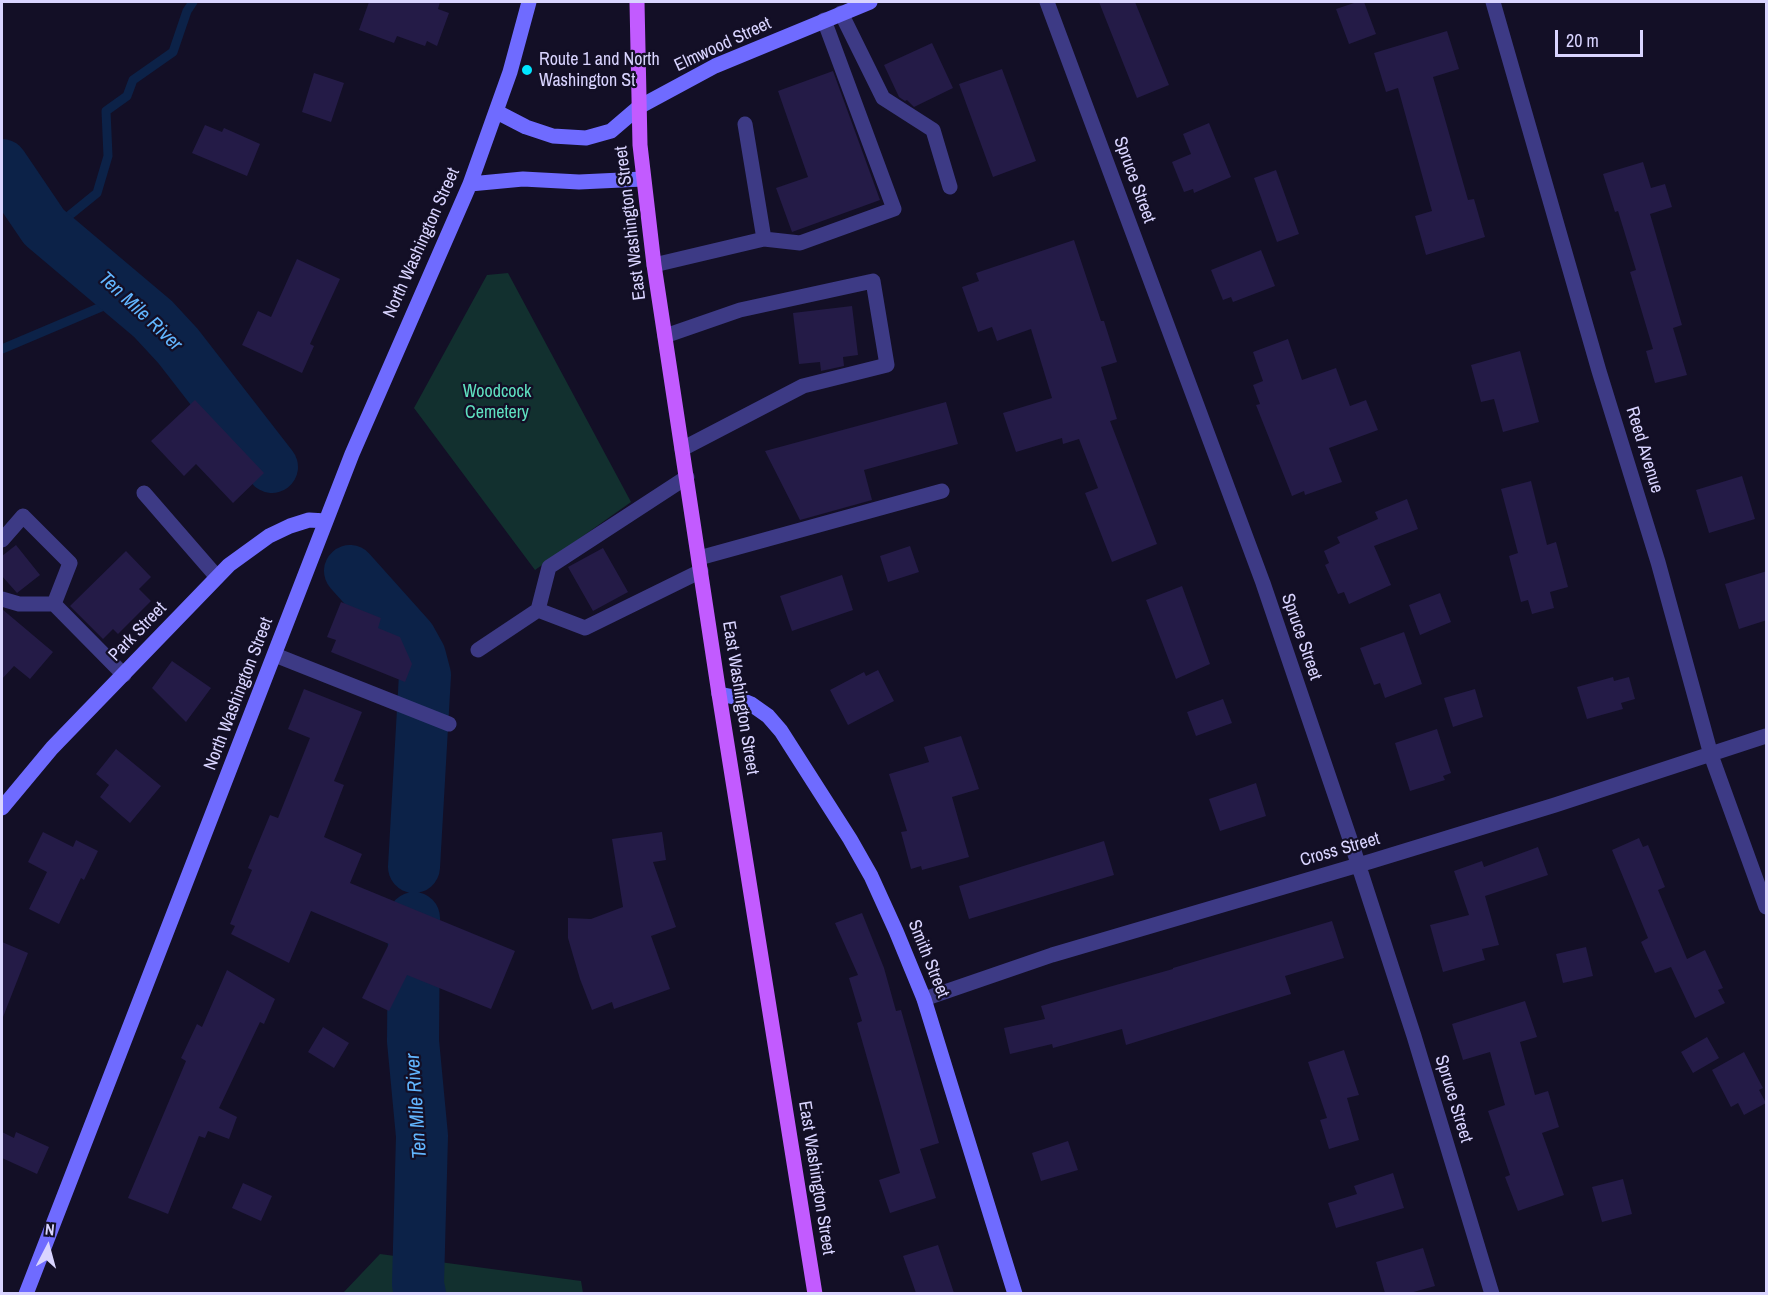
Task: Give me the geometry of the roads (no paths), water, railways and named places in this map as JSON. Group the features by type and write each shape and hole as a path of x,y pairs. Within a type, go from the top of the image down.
{"main road":[{"path":"497,112 529,2"},
{"path":"637,2 639,107"},
{"name":"Elmwood Street","path":"497,112 526,127 553,136 586,138 611,131 639,107 715,66 870,2"},
{"name":"East Washington Street","path":"639,107 643,179 654,265 719,694 815,1293"},
{"name":"North Washington Street","path":"26,1293 326,521 377,395 470,184 497,112"},
{"path":"470,184 523,179 579,182 643,179"},
{"name":"Park Street","path":"2,808 52,748 229,565 269,536 290,526 309,520 326,521"},
{"name":"Smith Street","path":"719,694 752,704 768,716 781,731 850,838 871,876 924,999 1015,1293"}],"street":[{"name":"Spruce Street","path":"1047,2 1263,583 1414,1036 1492,1293"},
{"name":"Reed Avenue","path":"1493,2 1599,371 1658,561 1711,755 1767,907"},
{"path":"842,13 883,98 933,130 950,187"},
{"path":"654,265 764,239 800,243 894,209 825,20"},
{"path":"745,124 764,239"},
{"path":"665,336 740,310 873,281 887,365 803,386 682,448"},
{"path":"478,650 538,610 549,567 687,477"},
{"path":"538,610 585,628 700,565 942,491"},
{"path":"144,493 217,578"},
{"path":"2,540 23,516 70,562 54,604"},
{"path":"2,598 19,604 54,604 124,675"},
{"path":"275,655 449,724"},
{"name":"Cross Street","path":"924,999 1052,955 1358,865 1767,736"}],"waterway":[{"path":"49,232 97,193 108,156 106,111 127,96 133,80 173,52 187,11 193,2"},
{"name":"Ten Mile River","path":"2,165 44,227 153,319 178,346 272,467"},
{"path":"2,349 127,296"},
{"name":"Ten Mile River","path":"350,571 410,638 420,656 425,675 414,867"},
{"name":"Ten Mile River","path":"414,918 413,1041 422,1136 418,1284 420,1294"}],"place":[{"name":"Route 1 and North Washington St","path":"527,70"}],"park label":[{"name":"Woodcock Cemetery","path":"497,402"}]}
